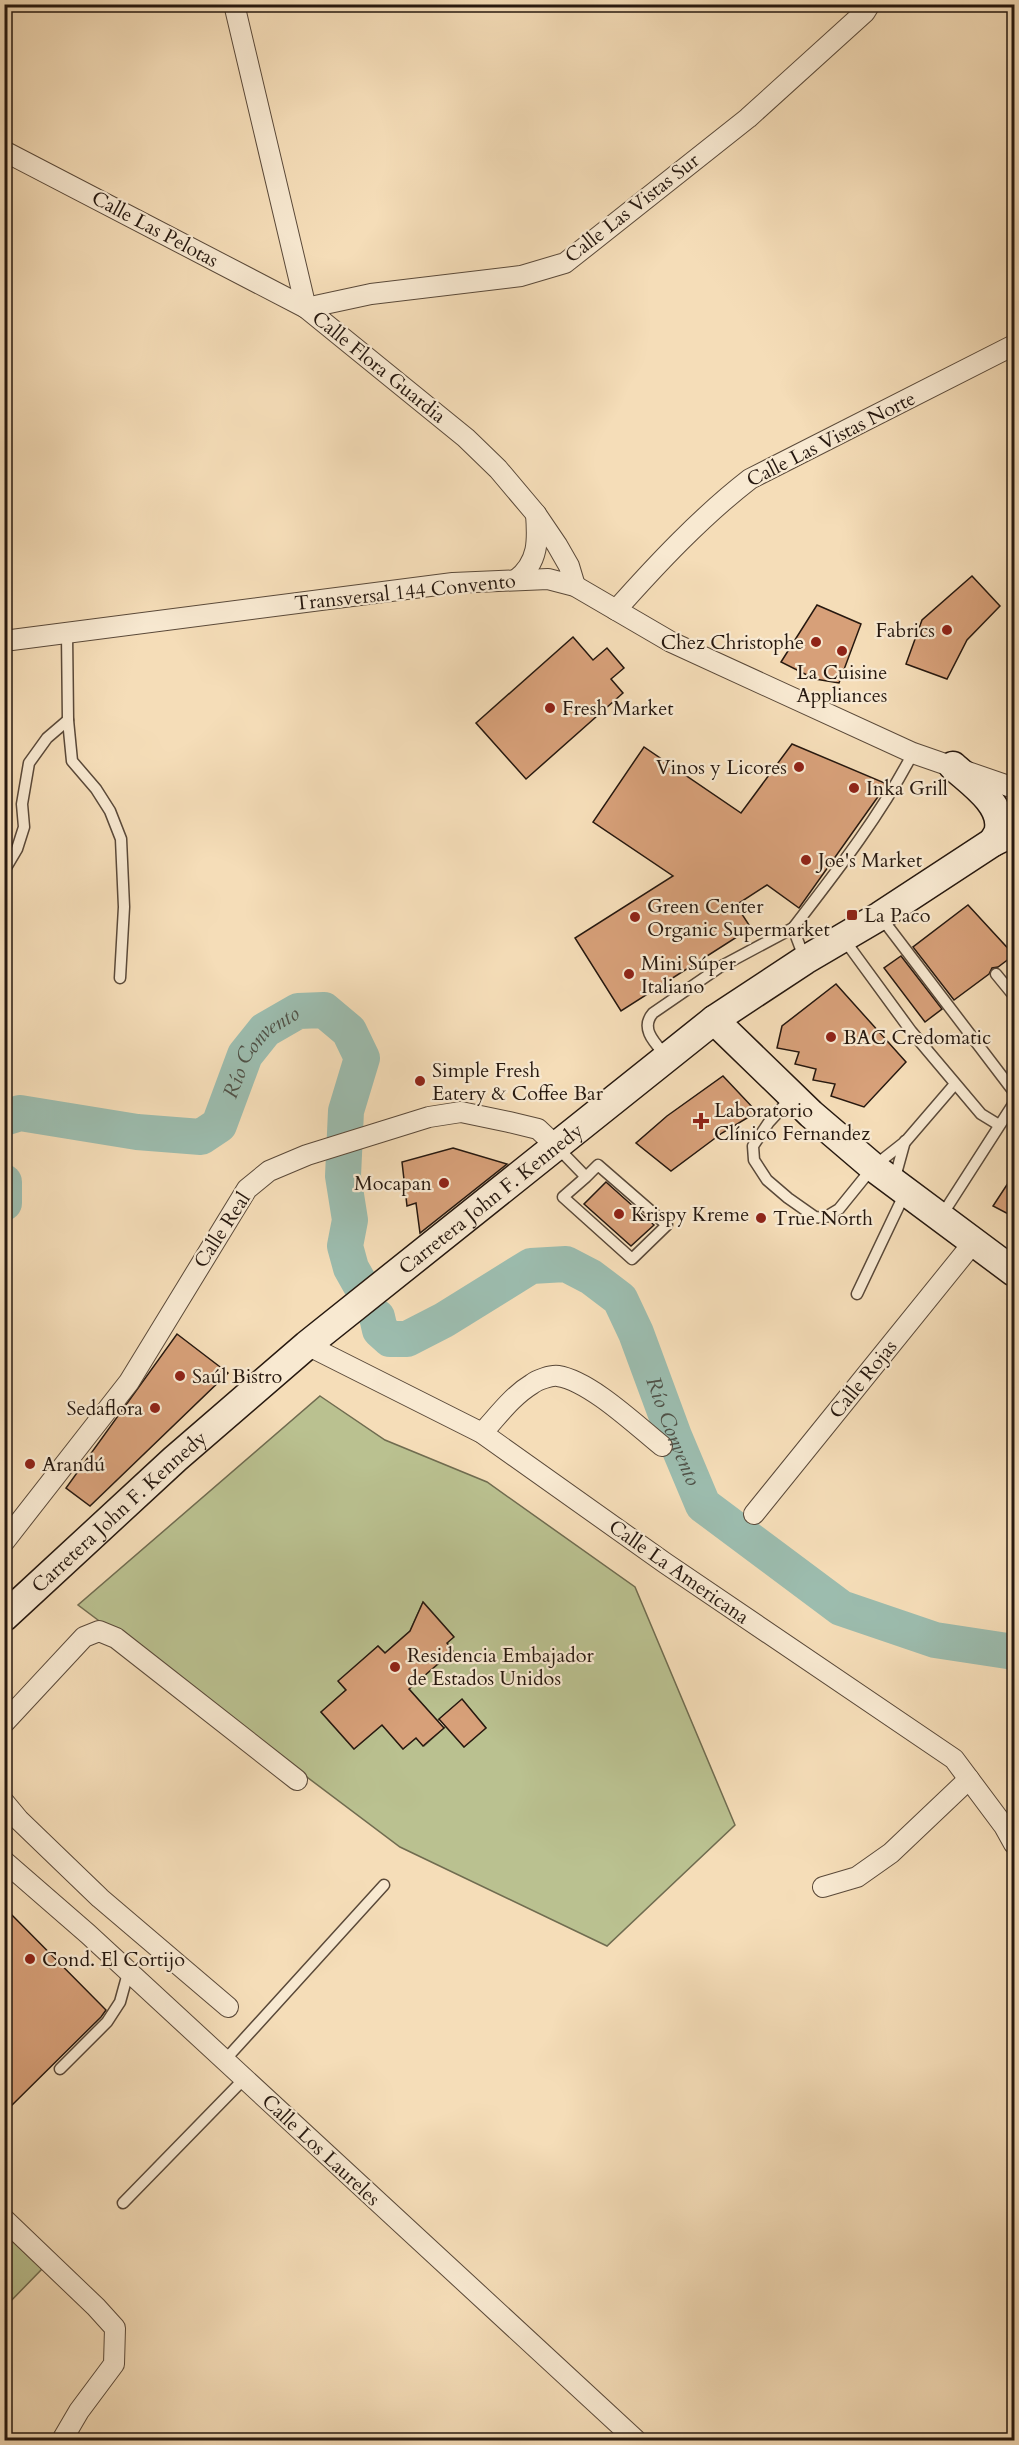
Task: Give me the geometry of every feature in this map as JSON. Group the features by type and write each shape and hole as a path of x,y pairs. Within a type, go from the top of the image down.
{"main road":[{"path":"953,766 993,806 998,817 999,830 1004,837"},
{"name":"Carretera John F. Kennedy","path":"4,1617 175,1459 307,1345 714,1020 805,960 880,916 1004,837"},
{"path":"714,1020 792,1097 891,1181 1014,1272"}],"street":[{"name":"Calle Flora Guardia","path":"234,4 306,308 466,438 498,469 536,514 569,566 575,586"},
{"name":"Calle Las Vistas Sur","path":"306,308 371,294 521,276 565,262 748,118 865,12 870,4"},
{"name":"Calle Las Pelotas","path":"4,150 306,308"},
{"name":"Calle Las Vistas Norte","path":"616,610 685,537 727,496 750,478 1014,345"},
{"path":"516,580 525,573 535,557 536,514"},
{"name":"Transversal 144 Convento","path":"4,641 453,583 548,579 575,586 680,647 913,753 1014,788"},
{"name":"Calle Real","path":"4,1542 129,1382 247,1189 269,1171 307,1155 429,1117 461,1112 538,1129 556,1146"},
{"name":"Calle Rojas","path":"754,1514 973,1243"},
{"name":"Calle La Americana","path":"307,1345 482,1433 665,1563 954,1760 1004,1826 1014,1845"},
{"path":"482,1433 514,1398 532,1383 556,1375 575,1381 610,1403 662,1446"},
{"path":"4,1723 84,1637 99,1631 116,1638 297,1780"},
{"path":"823,1887 857,1877 891,1853 969,1779"},
{"path":"4,1802 19,1820 100,1898 228,2007"},
{"name":"Calle Los Laureles","path":"4,1861 88,1934 636,2440"},
{"path":"4,2219 115,2328 114,2364 79,2411 62,2440"}],"lane":[{"path":"67,634 68,720 72,761 105,803 121,839 124,907 120,978"},
{"path":"4,871 17,849 24,827 22,804 29,763 47,738 68,720"},
{"path":"667,1058 651,1037 647,1020 653,1013 720,968 793,928 854,849 892,792 913,753"},
{"path":"880,916 1014,1092"},
{"path":"793,928 805,960"},
{"path":"843,938 911,1031 981,1114 999,1125"},
{"path":"996,974 1014,996"},
{"path":"857,1294 891,1181 906,1141 956,1084"},
{"path":"792,1097 769,1122 753,1146 754,1161 767,1180 815,1216 824,1218 891,1181 906,1141"},
{"path":"940,1218 1014,1103"},
{"path":"556,1146 586,1177"},
{"path":"598,1165 667,1225 632,1259 563,1197 586,1177 598,1165"},
{"path":"225,2060 384,1885"},
{"path":"60,2069 107,2022 120,2002 128,1973"},
{"path":"123,2203 244,2079"}],"green space":[{"path":"320,1396 385,1440 487,1482 635,1587 735,1825 607,1946 400,1847 78,1605","holes":["423,1602 453,1636 447,1643 453,1651 409,1689 437,1721 462,1700 486,1728 464,1747 446,1726 424,1746 416,1738 403,1749 382,1725 354,1749 321,1712 346,1690 339,1682 378,1646 385,1653 410,1631"]},
{"path":"4,2233 42,2269 5,2307 4,2307"}],"building":[{"name":"Fabrics","path":"972,576 1000,606 967,640 947,679 906,664 922,620"},
{"name":"Chez Christophe","path":"817,605 861,624 839,683 815,679 781,662"},
{"name":"Fresh Market","path":"573,637 593,660 607,648 624,668 611,679 623,693 526,779 476,723"},
{"path":"792,744 887,784 799,908 767,885 736,905 751,928 621,1011 575,938 673,876 593,822 644,747 741,813"},
{"name":"BAC Credomatic","path":"968,905 1014,955 998,967 992,968 989,974 954,1000 913,947"},
{"path":"901,956 942,1009 925,1022 884,968"},
{"name":"BAC Credomatic","path":"836,984 906,1062 864,1107 831,1096 835,1084 813,1080 816,1069 795,1064 799,1052 777,1048 782,1026"},
{"path":"723,1076 757,1112 722,1133 671,1171 636,1143 667,1116"},
{"name":"Mocapan","path":"453,1148 507,1164 420,1233 416,1203 407,1206 402,1162"},
{"path":"1014,1174 1014,1217 993,1206"},
{"name":"Krispy Kreme","path":"606,1182 654,1225 631,1246 584,1204"},
{"path":"177,1334 228,1373 90,1506 66,1488"},
{"name":"Residencia Embajador de Estados Unidos","path":"423,1602 454,1637 447,1643 453,1651 409,1689 444,1728 423,1746 416,1738 403,1749 382,1725 354,1749 321,1712 346,1690 338,1681 378,1646 385,1653 410,1631"},
{"path":"462,1699 486,1728 464,1747 439,1719"},
{"name":"Cond. El Cortijo","path":"4,1907 106,2010 4,2113"}],"waterway":[{"name":"Río Convento","path":"4,1118 20,1113 137,1132 201,1137 219,1125 245,1055 265,1030 298,1011 324,1010 349,1031 362,1058 346,1111 343,1176 350,1220 345,1246 351,1268 360,1284"},
{"name":"Río Convento","path":"4,1182 4,1203"},
{"name":"Río Convento","path":"377,1317 380,1330 390,1339 407,1339 444,1320 531,1266 566,1264 591,1277 620,1299 636,1333 674,1436 703,1505 841,1608 935,1640 1014,1652"}],"place":[{"name":"Fabrics","path":"947,630"},
{"name":"Chez Christophe","path":"816,642"},
{"name":"La Cuisine Appliances","path":"842,651"},
{"name":"Fresh Market","path":"550,708"},
{"name":"Vinos y Licores","path":"799,767"},
{"name":"Inka Grill","path":"854,788"},
{"name":"Joe's Market","path":"806,860"},
{"name":"La Paco","path":"852,915"},
{"name":"Green Center Organic Supermarket","path":"635,917"},
{"name":"Mini Súper Italiano","path":"629,974"},
{"name":"BAC Credomatic","path":"831,1037"},
{"name":"Simple Fresh Eatery & Coffee Bar","path":"420,1081"},
{"name":"Laboratorio Clínico Fernandez","path":"701,1121"},
{"name":"Mocapan","path":"444,1183"},
{"name":"Krispy Kreme","path":"619,1214"},
{"name":"True North","path":"761,1218"},
{"name":"Saúl Bistro","path":"180,1376"},
{"name":"Sedaflora","path":"155,1408"},
{"name":"Arandú","path":"30,1464"},
{"name":"Residencia Embajador de Estados Unidos","path":"395,1667"},
{"name":"Cond. El Cortijo","path":"30,1959"}]}
